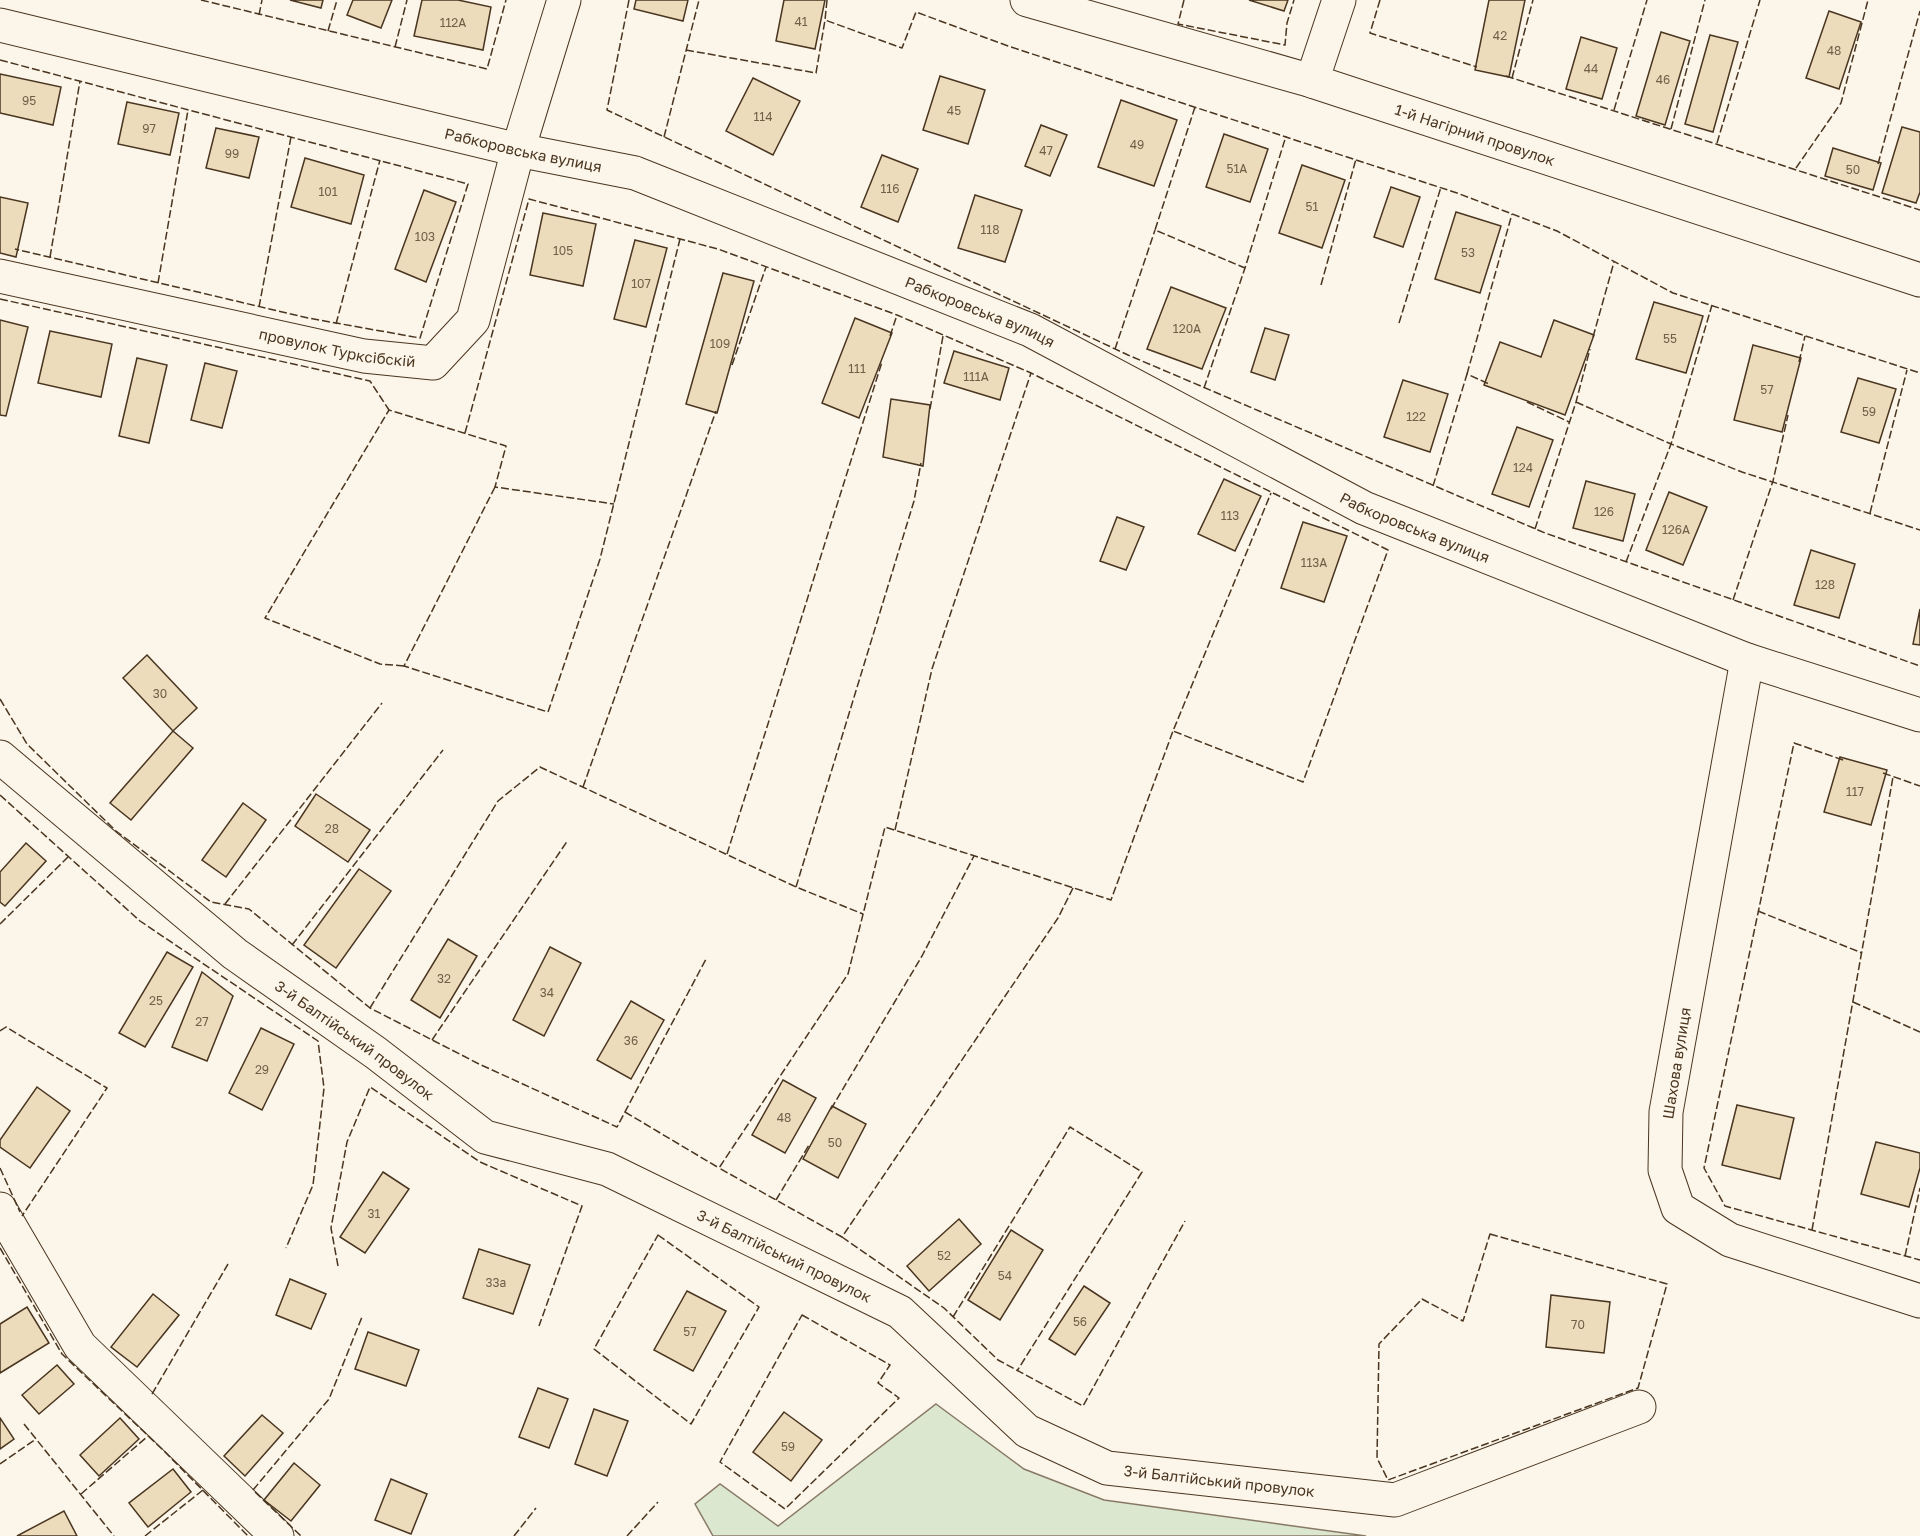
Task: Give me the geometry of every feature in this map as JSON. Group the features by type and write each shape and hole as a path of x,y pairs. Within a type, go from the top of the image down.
{"street":[{"name":"провулок Турксібскій","path":"0,276 364,356 433,363 473,320 518,150 564,0"},
{"name":"1-й Нагірний провулок","path":"1027,0 1312,81 1920,280"},
{"path":"1312,81 1339,0"},
{"name":"Рабкоровська вулиця","path":"0,25 518,150 635,173 1030,330 1364,508 1747,660 1920,715"},
{"name":"Шахова вулиця","path":"1747,660 1666,1112 1665,1170 1677,1208 1730,1240 1920,1301"},
{"name":"3-й Балтійський провулок","path":"0,757 235,954 376,1053 485,1137 607,1169 900,1312 1027,1431 1107,1468 1395,1500 1639,1407"},
{"path":"0,1209 80,1346 277,1536"}],"green space":[{"path":"936,1404 1024,1469 1104,1500 1366,1536 713,1536 695,1504 720,1484 778,1526"}],"building":[{"path":"290,0 323,0 321,8"},
{"path":"353,0 392,0 381,28 347,15"},
{"path":"422,0 458,0 491,7 483,50 414,36"},
{"path":"636,0 688,0 683,21 634,9"},
{"path":"784,0 825,0 815,49 776,41"},
{"path":"1249,0 1288,0 1284,11"},
{"path":"1489,0 1525,0 1509,77 1475,70"},
{"path":"1829,11 1861,22 1839,89 1806,78"},
{"path":"1661,32 1690,41 1665,125 1636,116"},
{"path":"1710,35 1738,42 1713,132 1685,124"},
{"path":"1581,37 1617,48 1602,99 1566,89"},
{"path":"0,74 61,87 53,125 0,113"},
{"path":"940,76 985,90 968,144 923,130"},
{"path":"753,78 800,101 773,155 726,131"},
{"path":"1121,100 1177,120 1154,186 1098,167"},
{"path":"127,102 179,113 170,155 118,144"},
{"path":"1041,125 1067,135 1050,176 1025,166"},
{"path":"1902,127 1920,132 1920,192 1916,203 1882,193"},
{"path":"216,128 259,137 249,178 206,168"},
{"path":"1224,134 1268,149 1250,202 1206,187"},
{"path":"1833,148 1881,163 1873,190 1825,176"},
{"path":"882,155 918,169 898,222 861,207"},
{"path":"305,158 364,175 351,224 291,207"},
{"path":"1302,165 1345,180 1322,248 1279,233"},
{"path":"1391,187 1420,197 1403,247 1374,237"},
{"path":"424,190 456,202 426,282 395,269"},
{"path":"975,195 1022,210 1005,262 958,248"},
{"path":"0,197 28,203 16,257 0,253"},
{"path":"1456,212 1501,226 1480,293 1435,279"},
{"path":"543,213 596,224 583,286 530,275"},
{"path":"635,240 667,248 646,327 614,319"},
{"path":"723,273 754,281 717,413 686,404"},
{"path":"1171,287 1226,308 1202,369 1147,349"},
{"path":"1654,302 1703,316 1686,373 1636,359"},
{"path":"855,318 892,333 859,418 822,403"},
{"path":"0,320 28,327 6,416 0,415"},
{"path":"1554,320 1594,335 1565,415 1484,385 1500,342 1541,357"},
{"path":"1265,328 1289,335 1275,380 1251,372"},
{"path":"50,331 112,344 101,397 38,383"},
{"path":"1753,345 1801,358 1782,432 1734,420"},
{"path":"954,351 1009,368 1000,400 944,383"},
{"path":"137,358 167,365 149,443 119,436"},
{"path":"205,363 237,371 222,428 191,420"},
{"path":"1858,378 1896,389 1879,443 1841,432"},
{"path":"1403,380 1448,394 1430,452 1384,437"},
{"path":"891,399 930,405 923,466 883,457"},
{"path":"1517,427 1553,440 1529,507 1492,494"},
{"path":"1224,479 1261,496 1235,551 1198,534"},
{"path":"1586,481 1635,494 1623,541 1573,528"},
{"path":"1669,492 1707,507 1683,565 1646,550"},
{"path":"1117,517 1144,527 1126,570 1100,561"},
{"path":"1303,522 1347,536 1324,602 1281,588"},
{"path":"1811,550 1855,564 1839,618 1794,605"},
{"path":"1920,609 1920,645 1913,644"},
{"path":"147,655 197,708 173,731 123,678"},
{"path":"173,731 193,748 131,820 110,803"},
{"path":"1840,757 1887,770 1871,825 1824,812"},
{"path":"316,794 370,830 348,862 295,826"},
{"path":"243,803 266,820 226,877 202,860"},
{"path":"26,843 46,861 5,906 0,902 0,872"},
{"path":"359,869 391,891 336,968 304,945"},
{"path":"448,939 477,956 440,1018 411,1000"},
{"path":"550,947 581,963 544,1036 513,1020"},
{"path":"167,952 193,967 145,1047 119,1033"},
{"path":"202,972 233,996 207,1061 172,1047"},
{"path":"631,1001 664,1020 631,1079 597,1060"},
{"path":"261,1028 294,1044 262,1110 229,1093"},
{"path":"783,1080 816,1098 785,1153 752,1135"},
{"path":"37,1087 70,1111 30,1168 0,1147 0,1140"},
{"path":"1737,1105 1794,1118 1780,1179 1722,1165"},
{"path":"832,1106 866,1124 838,1178 803,1159"},
{"path":"1876,1142 1920,1153 1920,1168 1909,1207 1861,1194"},
{"path":"383,1172 409,1189 365,1253 340,1237"},
{"path":"959,1219 981,1244 929,1291 907,1266"},
{"path":"1011,1230 1043,1250 1000,1320 968,1300"},
{"path":"479,1249 530,1265 513,1314 463,1298"},
{"path":"290,1279 326,1294 311,1329 276,1315"},
{"path":"1084,1286 1110,1303 1075,1355 1049,1339"},
{"path":"687,1291 726,1311 693,1371 654,1350"},
{"path":"153,1294 179,1315 137,1367 111,1347"},
{"path":"1551,1295 1610,1302 1604,1353 1546,1347"},
{"path":"27,1307 49,1343 0,1373 0,1324"},
{"path":"368,1332 419,1350 406,1386 355,1369"},
{"path":"57,1365 74,1384 39,1414 22,1395"},
{"path":"538,1388 568,1399 549,1448 519,1437"},
{"path":"594,1409 628,1421 607,1476 575,1464"},
{"path":"784,1412 822,1440 791,1481 753,1452"},
{"path":"262,1415 283,1433 245,1476 224,1456"},
{"path":"0,1418 14,1439 0,1449"},
{"path":"120,1418 139,1439 99,1476 80,1455"},
{"path":"294,1463 320,1485 291,1521 264,1500"},
{"path":"173,1469 191,1492 148,1527 129,1503"},
{"path":"391,1479 427,1494 411,1534 375,1520"},
{"path":"64,1511 77,1536 17,1536"}],"fence":[{"path":"201,0 487,69 506,0"},
{"path":"259,15 262,0"},
{"path":"328,31 337,0"},
{"path":"395,47 407,0"},
{"path":"629,0 607,110 1128,355 1545,533 1920,666"},
{"path":"664,137 699,0"},
{"path":"827,0 825,20 902,48 916,12 1008,46 1457,193 1557,231 1673,293 1920,373"},
{"path":"1184,0 1178,24 1285,45 1287,23 1294,0"},
{"path":"1380,0 1370,33 1477,67"},
{"path":"1512,78 1533,0"},
{"path":"1614,110 1647,0"},
{"path":"1671,129 1705,0"},
{"path":"1717,143 1760,0"},
{"path":"1796,168 1841,103 1868,0"},
{"path":"1878,164 1920,11"},
{"path":"686,50 816,73 825,20"},
{"path":"0,60 468,184 420,338 308,318 15,249"},
{"path":"1506,76 1920,210"},
{"path":"50,257 80,81"},
{"path":"1195,107 1155,230 1245,268"},
{"path":"158,283 188,110"},
{"path":"1204,388 1245,268 1286,136"},
{"path":"259,307 291,137"},
{"path":"1321,285 1356,159"},
{"path":"336,324 380,160"},
{"path":"1399,323 1441,187"},
{"path":"465,433 529,199 718,249 897,315 1031,373 1388,550 1303,782 1173,731"},
{"path":"1467,374 1512,214"},
{"path":"1115,349 1155,230"},
{"path":"495,487 404,666 548,712 600,559 680,239"},
{"path":"1593,337 1614,262"},
{"path":"732,365 766,267"},
{"path":"0,299 370,381 389,410"},
{"path":"1626,562 1671,444 1712,305"},
{"path":"890,336 897,315"},
{"path":"930,409 943,336"},
{"path":"1799,362 1805,336"},
{"path":"1535,529 1576,402 1590,349"},
{"path":"727,854 882,362"},
{"path":"1870,513 1907,370"},
{"path":"895,830 932,669 1031,373"},
{"path":"1433,486 1467,374 1489,384"},
{"path":"1527,402 1569,422"},
{"path":"1576,402 1742,472 1920,530"},
{"path":"404,666 380,664 265,618 389,410 506,446 495,487 614,504"},
{"path":"583,787 716,411"},
{"path":"1733,600 1773,481 1788,415"},
{"path":"796,887 914,501 921,463"},
{"path":"1073,888 1058,918 842,1237 719,1168 848,974 885,827 1111,900 1173,731 1271,493"},
{"path":"0,699 27,744 116,831 211,902 249,909 370,1008 479,1064 617,1127 706,959"},
{"path":"225,904 382,703"},
{"path":"1843,760 1794,743 1704,1168 1725,1206 1920,1260"},
{"path":"292,945 443,750"},
{"path":"370,1008 498,801 540,767 796,887 863,914"},
{"path":"1883,773 1920,786"},
{"path":"1812,1230 1893,777"},
{"path":"0,795 140,921 318,1041 324,1088 313,1185 286,1248"},
{"path":"432,1040 568,840"},
{"path":"831,1109 922,956 974,856"},
{"path":"0,924 68,857"},
{"path":"1758,911 1862,953"},
{"path":"1853,1002 1920,1032"},
{"path":"0,1031 6,1027 107,1088 22,1216"},
{"path":"338,1266 331,1228 347,1142 370,1087 480,1162 582,1206 539,1326"},
{"path":"625,1112 719,1168"},
{"path":"953,1317 1070,1127 1142,1172 1017,1371"},
{"path":"776,1200 809,1145"},
{"path":"0,1168 20,1212"},
{"path":"1905,1256 1920,1188"},
{"path":"842,1237 944,1308 998,1360 1083,1406 1185,1221"},
{"path":"1490,1234 1667,1284 1638,1388 1388,1480 1377,1458 1379,1344 1422,1299 1463,1321 1490,1234"},
{"path":"658,1235 759,1307 691,1424 594,1349 658,1235"},
{"path":"0,1248 62,1354 163,1450 248,1536"},
{"path":"152,1394 228,1264"},
{"path":"802,1315 890,1365 878,1383 899,1398 785,1509 720,1462 802,1315"},
{"path":"253,1490 329,1399 362,1317"},
{"path":"24,1424 114,1536"},
{"path":"81,1494 148,1436"},
{"path":"0,1464 36,1439"},
{"path":"145,1536 203,1490"},
{"path":"255,1492 301,1536"},
{"path":"627,1536 658,1502"},
{"path":"514,1536 536,1508"}]}
